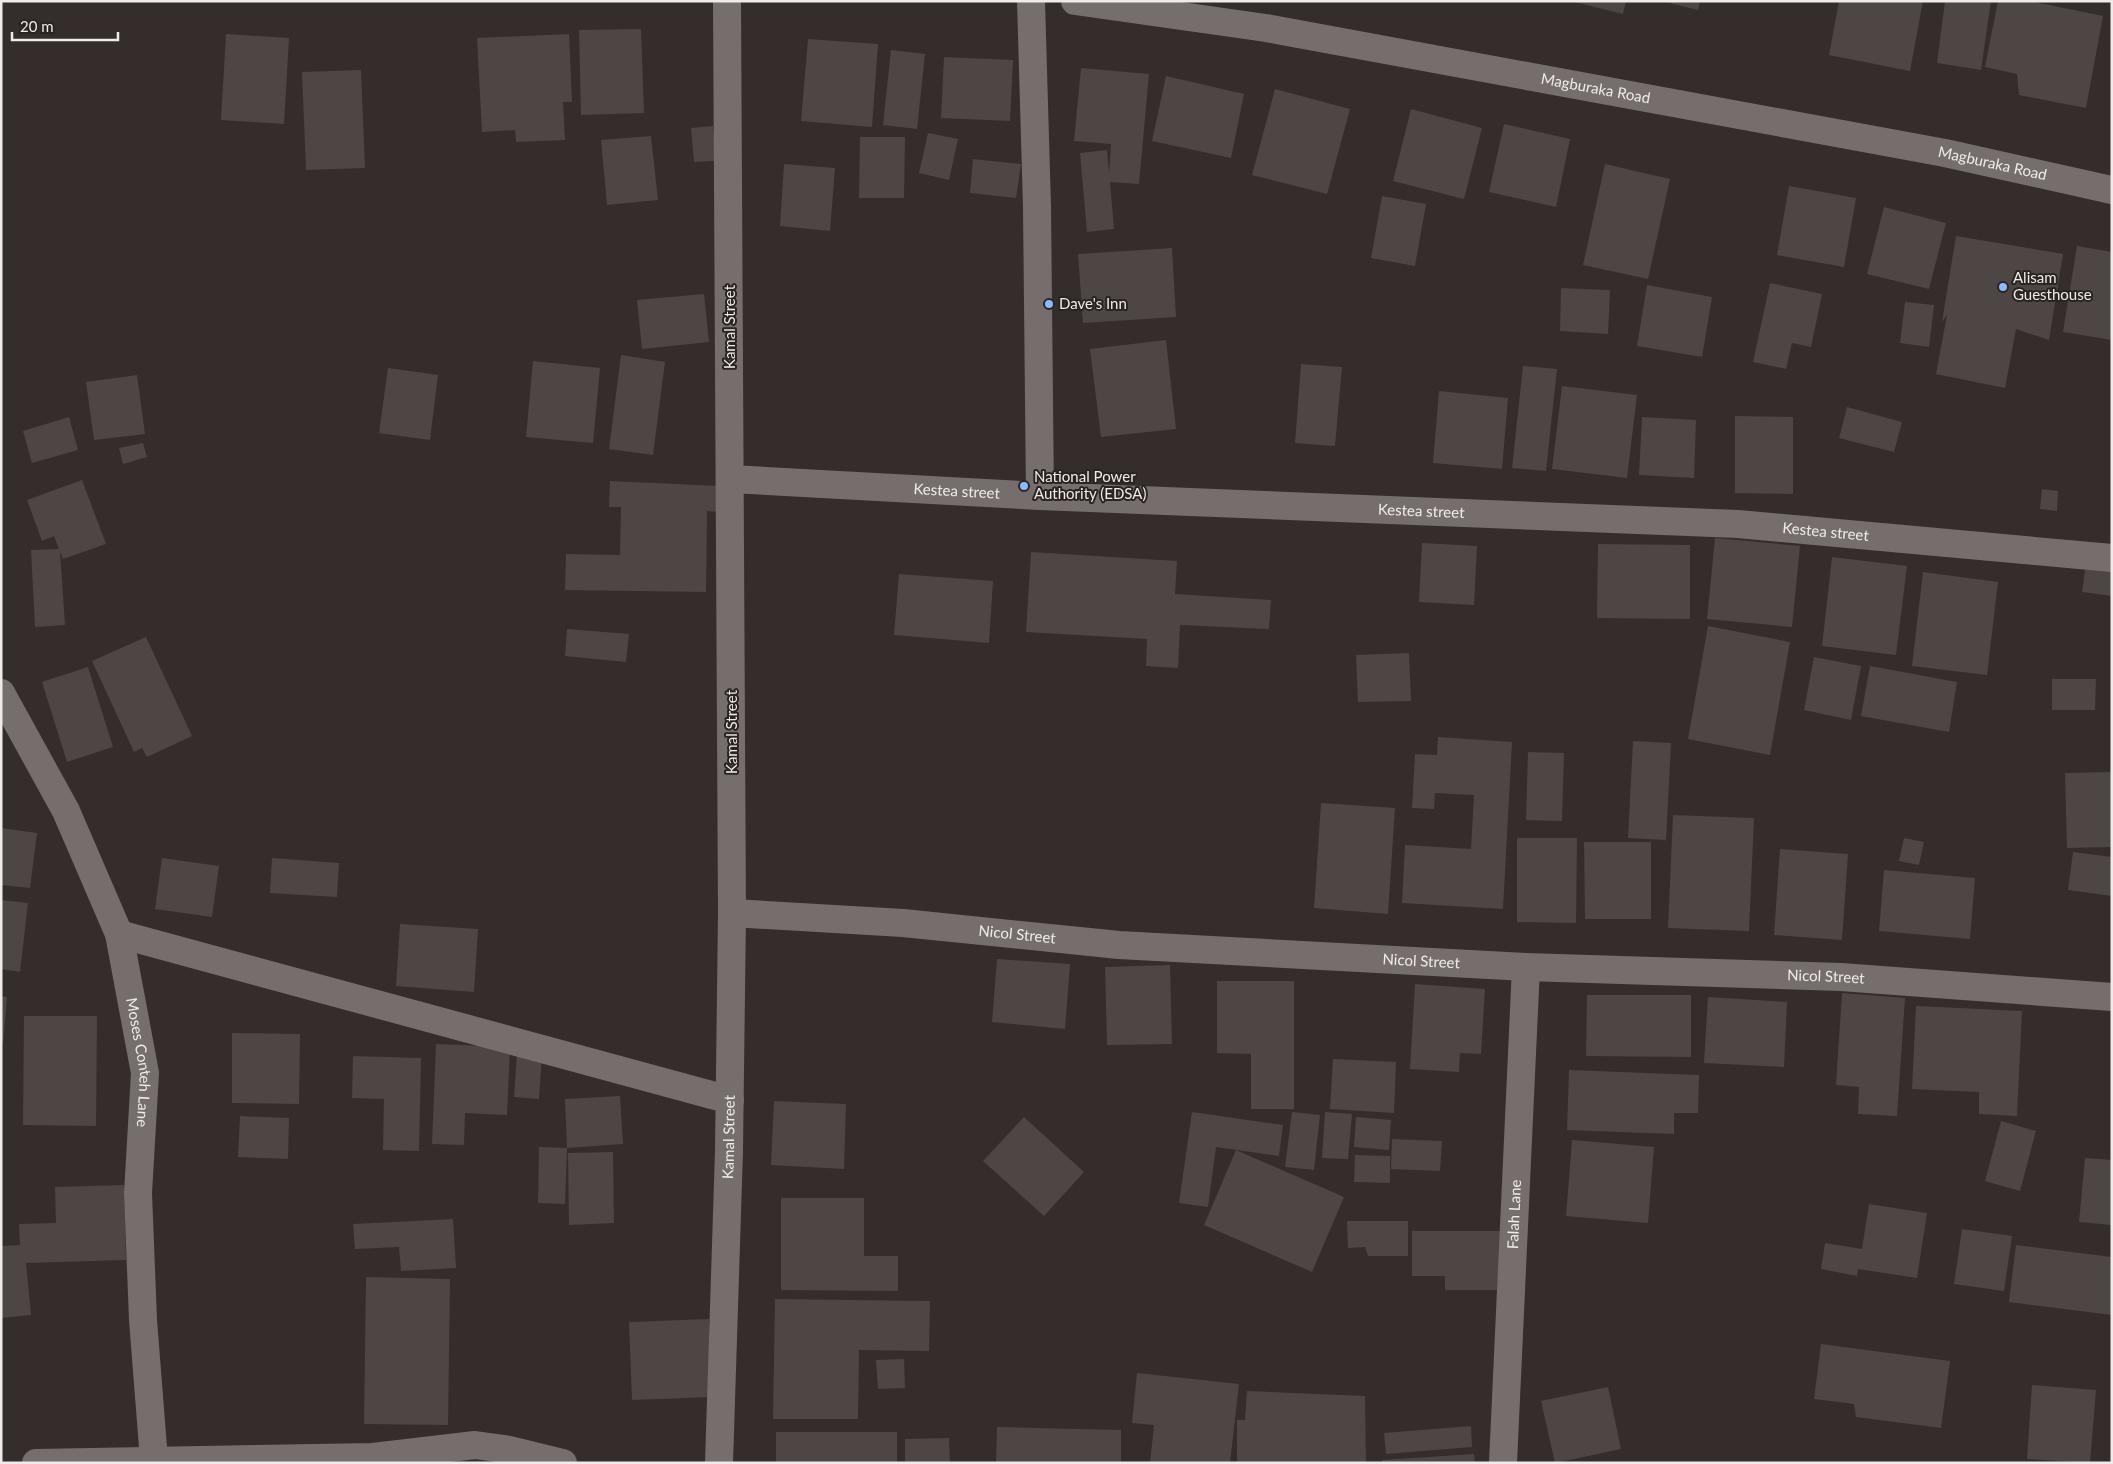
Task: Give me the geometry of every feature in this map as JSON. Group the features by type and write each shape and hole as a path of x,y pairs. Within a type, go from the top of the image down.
{"street":[{"name":"Kamal Street","path":"719,1463 730,1100 732,913 728,1"},
{"path":"1031,1 1040,496"},
{"name":"Magburaka Road","path":"1075,1 1276,29 1945,154 2112,190"},
{"name":"Kestea street","path":"731,479 1040,496 1738,524 2112,558"},
{"name":"Moses Conteh Lane","path":"1,693 66,811 119,934 145,1073 138,1193 143,1320 154,1460"},
{"name":"Nicol Street","path":"732,913 903,923 1119,945 1526,967 1841,977 2112,997"},
{"path":"119,934 730,1100"},
{"name":"Falah Lane","path":"1504,1463 1526,967"},
{"path":"36,1463 373,1457 476,1445 510,1450 563,1463"}],"building":[{"path":"1571,1 1626,1 1623,14"},
{"path":"1661,1 1700,1 1698,10"},
{"path":"1839,1 1923,1 1910,71 1829,55"},
{"path":"1945,1 1991,1 1981,70 1937,63"},
{"path":"1998,1 2029,1 2103,16 2086,108 2019,95 2017,74 1985,67"},
{"path":"641,29 644,113 581,115 579,30"},
{"path":"226,34 289,38 284,124 221,120"},
{"path":"569,34 572,102 563,102 565,140 516,142 515,130 482,132 477,38"},
{"path":"808,39 878,44 872,127 801,121"},
{"path":"891,50 925,54 917,129 883,125"},
{"path":"944,57 1013,60 1010,121 941,118"},
{"path":"1081,68 1149,74 1139,184 1110,182 1114,229 1087,232 1080,153 1107,150 1109,173 1111,144 1074,141"},
{"path":"361,70 365,168 306,170 302,72"},
{"path":"1166,76 1244,94 1231,158 1152,141"},
{"path":"1275,89 1350,109 1327,194 1252,175"},
{"path":"1411,109 1482,128 1464,199 1393,181"},
{"path":"1504,124 1570,139 1556,207 1489,192"},
{"path":"713,126 716,161 694,162 691,128"},
{"path":"928,133 958,139 949,180 919,173"},
{"path":"651,136 658,200 607,205 601,140"},
{"path":"860,137 905,137 904,198 859,198"},
{"path":"973,159 1021,164 1016,198 970,193"},
{"path":"784,164 835,168 830,231 780,226"},
{"path":"1605,164 1670,179 1648,279 1583,265"},
{"path":"1789,186 1856,198 1844,267 1777,255"},
{"path":"1382,196 1426,204 1415,266 1371,258"},
{"path":"1884,207 1946,223 1929,289 1867,274"},
{"path":"1956,236 2063,254 2049,340 2016,329 2005,388 1936,374 1947,315 1942,322"},
{"path":"2077,246 2112,252 2112,340 2063,332"},
{"path":"1172,248 1176,317 1083,323 1078,254"},
{"path":"1770,283 1822,294 1811,347 1792,343 1786,369 1753,362"},
{"path":"1647,285 1712,297 1702,357 1637,346"},
{"path":"1561,288 1610,290 1608,334 1560,331"},
{"path":"704,294 709,342 642,349 637,300"},
{"path":"1905,302 1934,305 1929,347 1900,343"},
{"path":"1166,340 1176,429 1101,437 1090,349"},
{"path":"621,355 665,362 653,455 609,449"},
{"path":"533,361 600,368 593,443 526,437"},
{"path":"1301,364 1342,367 1335,446 1295,443"},
{"path":"1523,366 1557,369 1546,471 1512,468"},
{"path":"388,368 438,375 430,440 379,433"},
{"path":"137,375 145,434 94,440 86,382"},
{"path":"1562,386 1637,395 1627,478 1552,469"},
{"path":"1439,391 1508,398 1502,469 1433,463"},
{"path":"1847,407 1902,422 1894,452 1839,438"},
{"path":"1735,416 1793,417 1793,494 1735,493"},
{"path":"69,417 78,450 32,463 23,431"},
{"path":"1642,417 1696,420 1694,478 1639,475"},
{"path":"143,443 147,457 123,464 119,448"},
{"path":"82,480 106,544 63,559 60,551 65,625 35,627 31,550 59,549 54,536 42,541 27,500"},
{"path":"610,481 720,486 719,512 707,511 706,592 565,590 566,554 620,555 621,507 609,507"},
{"path":"2042,489 2058,491 2057,511 2040,509"},
{"path":"1715,538 1800,546 1792,627 1707,619"},
{"path":"1422,543 1477,546 1474,605 1419,602"},
{"path":"1598,544 1690,545 1690,619 1597,618"},
{"path":"1031,552 1177,561 1175,594 1271,600 1269,629 1180,625 1178,668 1146,666 1147,639 1026,632"},
{"path":"1832,557 1907,566 1896,655 1822,646"},
{"path":"2086,563 2112,566 2112,596 2082,592"},
{"path":"1923,572 1998,582 1987,675 1912,666"},
{"path":"899,574 993,581 989,643 894,635"},
{"path":"1708,626 1790,642 1770,755 1688,739"},
{"path":"567,629 629,634 626,662 565,656"},
{"path":"146,637 192,736 147,757 142,748 134,752 92,661"},
{"path":"1409,653 1411,701 1358,702 1356,655"},
{"path":"1814,657 1861,666 1851,720 1804,710"},
{"path":"1870,666 1957,682 1949,732 1861,716"},
{"path":"88,667 113,747 67,762 42,682"},
{"path":"2052,679 2096,679 2095,710 2052,710"},
{"path":"1438,737 1512,742 1503,909 1402,903 1405,845 1471,849 1474,795 1435,793 1434,809 1412,808 1415,754 1437,755"},
{"path":"1633,741 1671,743 1666,840 1628,838"},
{"path":"1528,752 1564,753 1562,821 1526,820"},
{"path":"2112,772 2112,847 2067,848 2065,773"},
{"path":"1321,803 1395,808 1388,914 1314,908"},
{"path":"1673,815 1754,818 1749,931 1668,928"},
{"path":"1,828 37,833 30,888 1,885"},
{"path":"1517,838 1577,838 1576,923 1517,922"},
{"path":"1904,838 1924,842 1919,865 1899,861"},
{"path":"1584,842 1651,842 1651,919 1585,919"},
{"path":"1780,849 1848,854 1842,940 1774,935"},
{"path":"2073,852 2112,857 2112,896 2068,890"},
{"path":"162,858 219,866 212,917 155,909"},
{"path":"272,858 339,863 337,897 270,893"},
{"path":"1884,870 1975,878 1970,939 1879,931"},
{"path":"1,900 28,903 20,972 1,969"},
{"path":"400,924 478,929 474,992 396,986"},
{"path":"997,959 1070,964 1065,1029 992,1022"},
{"path":"1170,965 1172,1044 1107,1045 1105,967"},
{"path":"1217,981 1294,981 1294,1109 1251,1109 1251,1054 1217,1053"},
{"path":"1415,984 1485,989 1481,1054 1460,1053 1459,1072 1410,1069"},
{"path":"1842,993 1905,998 1897,1116 1858,1114 1859,1087 1836,1085"},
{"path":"1587,995 1691,995 1691,1057 1586,1056"},
{"path":"1,996 7,997 3,1044 1,1044"},
{"path":"1708,997 1787,1002 1784,1067 1704,1063"},
{"path":"1916,1006 2022,1011 2017,1116 1979,1114 1979,1092 1912,1089"},
{"path":"24,1016 97,1016 96,1126 23,1125"},
{"path":"232,1033 300,1034 299,1104 232,1103"},
{"path":"436,1044 510,1047 507,1115 465,1113 464,1145 432,1144"},
{"path":"517,1053 542,1055 539,1099 514,1097"},
{"path":"353,1056 421,1058 419,1151 383,1150 384,1099 352,1098"},
{"path":"1333,1059 1396,1062 1394,1113 1330,1109"},
{"path":"1569,1070 1699,1075 1698,1113 1674,1113 1674,1134 1567,1130"},
{"path":"620,1096 623,1144 567,1148 565,1099"},
{"path":"774,1101 846,1104 844,1169 771,1165"},
{"path":"1192,1112 1283,1125 1279,1156 1216,1147 1208,1207 1179,1203"},
{"path":"1292,1112 1320,1115 1314,1170 1285,1167"},
{"path":"1325,1112 1352,1114 1348,1159 1322,1158"},
{"path":"240,1116 289,1118 288,1159 238,1157"},
{"path":"1024,1117 1084,1172 1044,1216 983,1161"},
{"path":"1356,1117 1391,1120 1389,1150 1354,1147"},
{"path":"2001,1121 2036,1131 2020,1191 1985,1181"},
{"path":"1392,1139 1442,1141 1440,1171 1391,1169"},
{"path":"1572,1140 1654,1147 1648,1223 1566,1216"},
{"path":"539,1147 567,1148 565,1204 538,1203"},
{"path":"1236,1150 1344,1197 1312,1272 1204,1225"},
{"path":"613,1152 614,1223 569,1225 568,1153"},
{"path":"1355,1155 1390,1156 1390,1183 1354,1182"},
{"path":"2085,1158 2112,1160 2112,1225 2079,1222"},
{"path":"124,1185 126,1260 26,1263 31,1315 1,1318 1,1246 20,1245 19,1224 56,1223 55,1187"},
{"path":"781,1198 864,1198 864,1256 898,1256 898,1291 781,1290"},
{"path":"1869,1204 1927,1213 1917,1278 1858,1269 1857,1276 1821,1269 1825,1243 1862,1249"},
{"path":"453,1219 456,1268 401,1271 399,1247 355,1249 353,1224"},
{"path":"1347,1221 1408,1221 1408,1256 1368,1256 1365,1247 1348,1248"},
{"path":"1962,1229 2012,1236 2004,1291 1954,1284"},
{"path":"1412,1231 1501,1231 1502,1290 1445,1290 1445,1276 1412,1276"},
{"path":"2016,1245 2112,1257 2112,1315 2009,1302"},
{"path":"366,1277 450,1279 448,1425 364,1424"},
{"path":"775,1299 930,1301 929,1351 859,1350 858,1419 773,1419"},
{"path":"709,1319 711,1397 632,1400 629,1322"},
{"path":"1821,1344 1950,1361 1941,1428 1856,1417 1854,1404 1814,1399"},
{"path":"904,1359 905,1388 878,1389 876,1360"},
{"path":"1137,1373 1239,1384 1230,1463 1150,1463 1154,1425 1132,1423"},
{"path":"2032,1385 2096,1390 2090,1463 2027,1459"},
{"path":"1608,1387 1621,1449 1555,1463 1541,1401"},
{"path":"1247,1391 1365,1396 1366,1463 1237,1463 1237,1420 1245,1420"},
{"path":"1471,1426 1472,1447 1386,1454 1384,1433"},
{"path":"997,1427 1121,1430 1121,1463 996,1463"},
{"path":"776,1432 897,1432 897,1463 776,1463"},
{"path":"949,1438 950,1463 905,1463 905,1439"},
{"path":"1474,1454 1475,1463 1382,1463 1382,1460"}],"place":[{"name":"Alisam Guesthouse","path":"2003,287"},
{"name":"Dave's Inn","path":"1049,304"},
{"name":"National Power Authority (EDSA)","path":"1024,486"}]}
